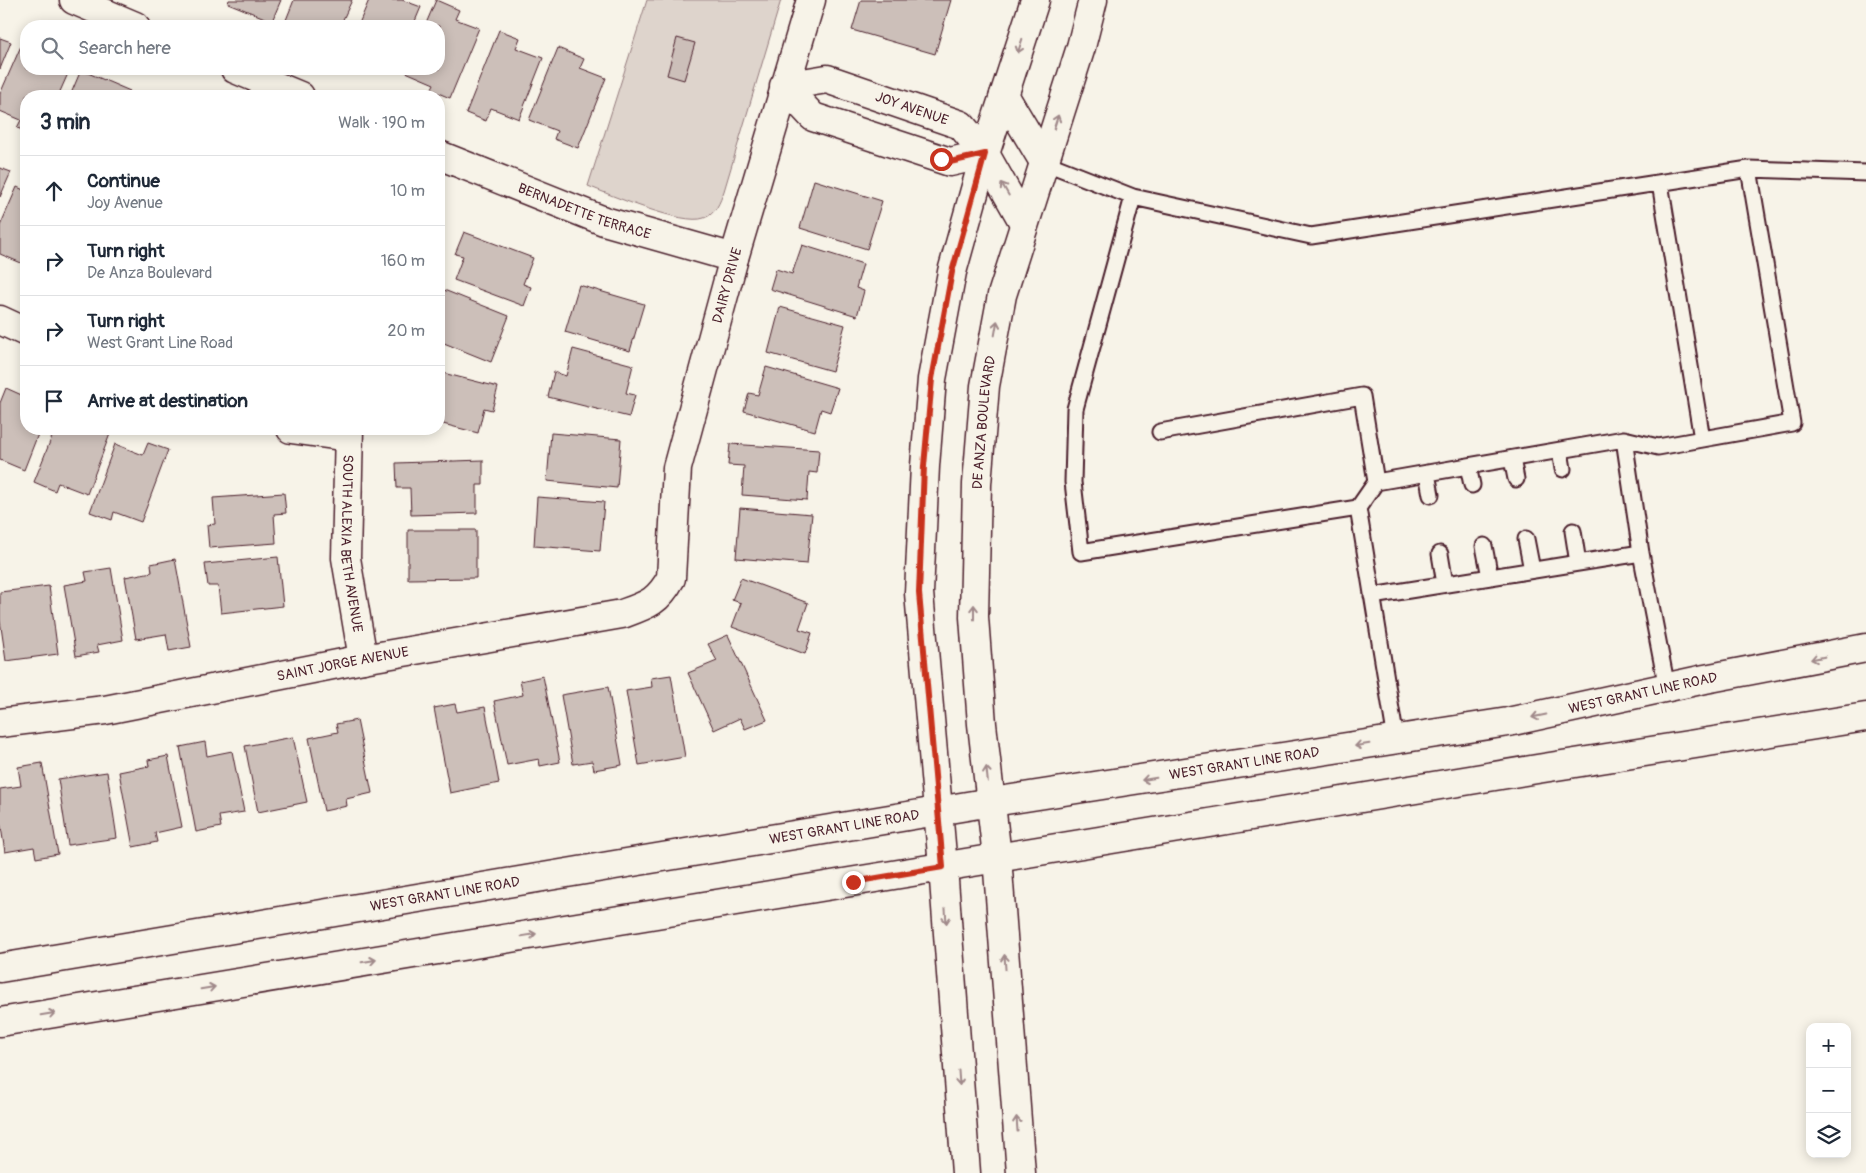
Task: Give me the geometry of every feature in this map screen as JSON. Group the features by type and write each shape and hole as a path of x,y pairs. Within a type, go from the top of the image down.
{"street":[{"path":"74,0 122,20"},
{"name":"DAIRY DRIVE","path":"671,578 677,468 734,258 811,0"},
{"path":"966,1173 943,867 919,593 924,466 932,379 952,272 985,154 1035,0"},
{"name":"DE ANZA BOULEVARD","path":"1021,1173 997,857 974,617 977,484 987,377 1002,295 1093,0"},
{"path":"249,75 286,90"},
{"name":"JOY AVENUE","path":"784,86 827,79 961,125 985,154 1024,223"},
{"path":"784,86 813,117 950,162 985,154"},
{"path":"1004,95 1044,162"},
{"name":"BERNADETTE TERRACE","path":"445,157 604,221 734,258"},
{"path":"0,320 20,329"},
{"name":"SOUTH ALEXIA BETH AVENUE","path":"349,435 346,558 362,659"},
{"name":"SAINT JORGE AVENUE","path":"0,723 105,710 362,659 622,614 649,604 663,593 671,578"},
{"name":"WEST GRANT LINE ROAD","path":"0,968 938,811 1508,722 1866,648"},
{"path":"0,1022 997,857 1866,717"}],"lane":[{"path":"1044,162 1133,197 1311,236 1749,169 1866,173"},
{"path":"1376,482 1624,439 1658,447 1792,423 1749,169"},
{"path":"1660,183 1702,439"},
{"path":"1133,197 1075,409 1074,482 1081,552 1358,508"},
{"path":"1160,432 1362,396 1376,482 1358,508 1396,740"},
{"path":"1624,439 1641,553 1667,688"},
{"path":"1560,450 1563,469"},
{"path":"1512,458 1516,479"},
{"path":"1468,466 1472,485"},
{"path":"1427,473 1431,495"},
{"path":"1573,531 1578,563"},
{"path":"1526,538 1532,570"},
{"path":"1484,546 1490,577"},
{"path":"1372,596 1641,553"},
{"path":"1440,554 1445,584"}],"shaded area":[{"path":"647,0 781,0 724,191 715,211 704,218 680,218 664,214 588,186"}],"building":[{"path":"229,0 281,0 272,20 228,3"},
{"path":"294,0 352,0 343,20 286,20"},
{"path":"369,0 402,0 421,7 416,20 361,20"},
{"path":"436,0 459,10 455,19 479,28 450,98 445,96 445,90 431,90 434,84 413,75 445,75 445,20 428,20"},
{"path":"861,0 951,0 935,54 852,30"},
{"path":"499,30 520,38 516,48 543,58 519,119 491,108 486,121 466,113"},
{"path":"0,38 11,42 0,69"},
{"path":"677,38 695,43 684,80 667,75"},
{"path":"20,48 20,75 67,75 61,90 20,90 20,120 0,111 0,94"},
{"path":"558,48 584,59 580,68 606,78 578,148 554,139 557,131 529,120"},
{"path":"79,75 93,75 128,90 73,90"},
{"path":"0,168 11,172 0,197"},
{"path":"814,180 882,201 867,249 800,228"},
{"path":"17,187 20,188 20,262 0,254 0,226"},
{"path":"464,232 533,258 523,284 531,287 524,306 454,280 463,256 455,254"},
{"path":"802,245 863,264 856,288 864,291 857,316 770,289 776,269 792,274"},
{"path":"579,285 644,304 630,351 565,332"},
{"path":"445,290 509,316 491,362 445,343"},
{"path":"780,307 845,325 832,371 768,353"},
{"path":"573,349 633,365 626,393 635,395 629,417 548,397 554,372 566,376"},
{"path":"766,367 838,388 830,412 821,409 815,431 744,411 749,393 758,395"},
{"path":"445,374 498,387 492,410 484,408 478,433 445,425"},
{"path":"6,388 20,394 20,435 38,435 24,470 0,460 0,403"},
{"path":"551,433 621,439 617,488 547,481"},
{"path":"53,435 110,435 87,494 58,483 55,491 34,482"},
{"path":"148,443 168,450 141,522 114,512 112,520 90,512 115,444 143,455"},
{"path":"730,444 819,450 817,473 809,472 807,500 742,495 744,466 728,465"},
{"path":"483,460 483,485 477,485 477,513 411,515 410,488 397,488 396,463"},
{"path":"284,493 286,513 274,514 276,543 209,548 207,525 215,524 213,498"},
{"path":"537,497 604,502 600,551 534,546"},
{"path":"740,508 812,514 807,564 736,558"},
{"path":"408,530 476,530 476,578 408,579"},
{"path":"278,557 283,606 221,613 218,586 208,586 205,564"},
{"path":"175,559 191,647 169,651 166,634 136,639 125,577 152,572 151,564"},
{"path":"111,568 123,640 97,645 99,652 76,656 64,585 87,581 85,572"},
{"path":"741,578 808,603 799,629 812,633 805,654 732,627 741,603 732,600"},
{"path":"49,586 58,654 6,661 0,620 0,592"},
{"path":"728,635 767,720 745,729 740,718 714,730 688,673 717,661 708,644"},
{"path":"671,675 685,757 639,765 626,691 652,687 651,678"},
{"path":"543,676 560,762 540,766 539,759 507,765 494,701 523,695 520,681"},
{"path":"608,687 622,765 594,770 592,761 573,764 561,695"},
{"path":"455,704 457,712 485,707 499,783 450,793 434,708"},
{"path":"357,720 372,793 346,799 347,806 324,811 309,738 338,732 336,724"},
{"path":"293,737 307,802 258,812 245,746"},
{"path":"205,742 207,756 232,751 244,812 219,816 221,827 196,832 180,747"},
{"path":"168,756 182,827 155,833 157,842 133,847 119,772 149,766 148,760"},
{"path":"42,763 58,854 36,858 34,847 5,852 0,821 0,789 21,786 18,767"},
{"path":"107,772 117,838 68,845 58,779"}],"route":[{"path":"853,882 943,867 919,593 924,466 932,379 952,272 985,154 950,162 941,159"}]}
